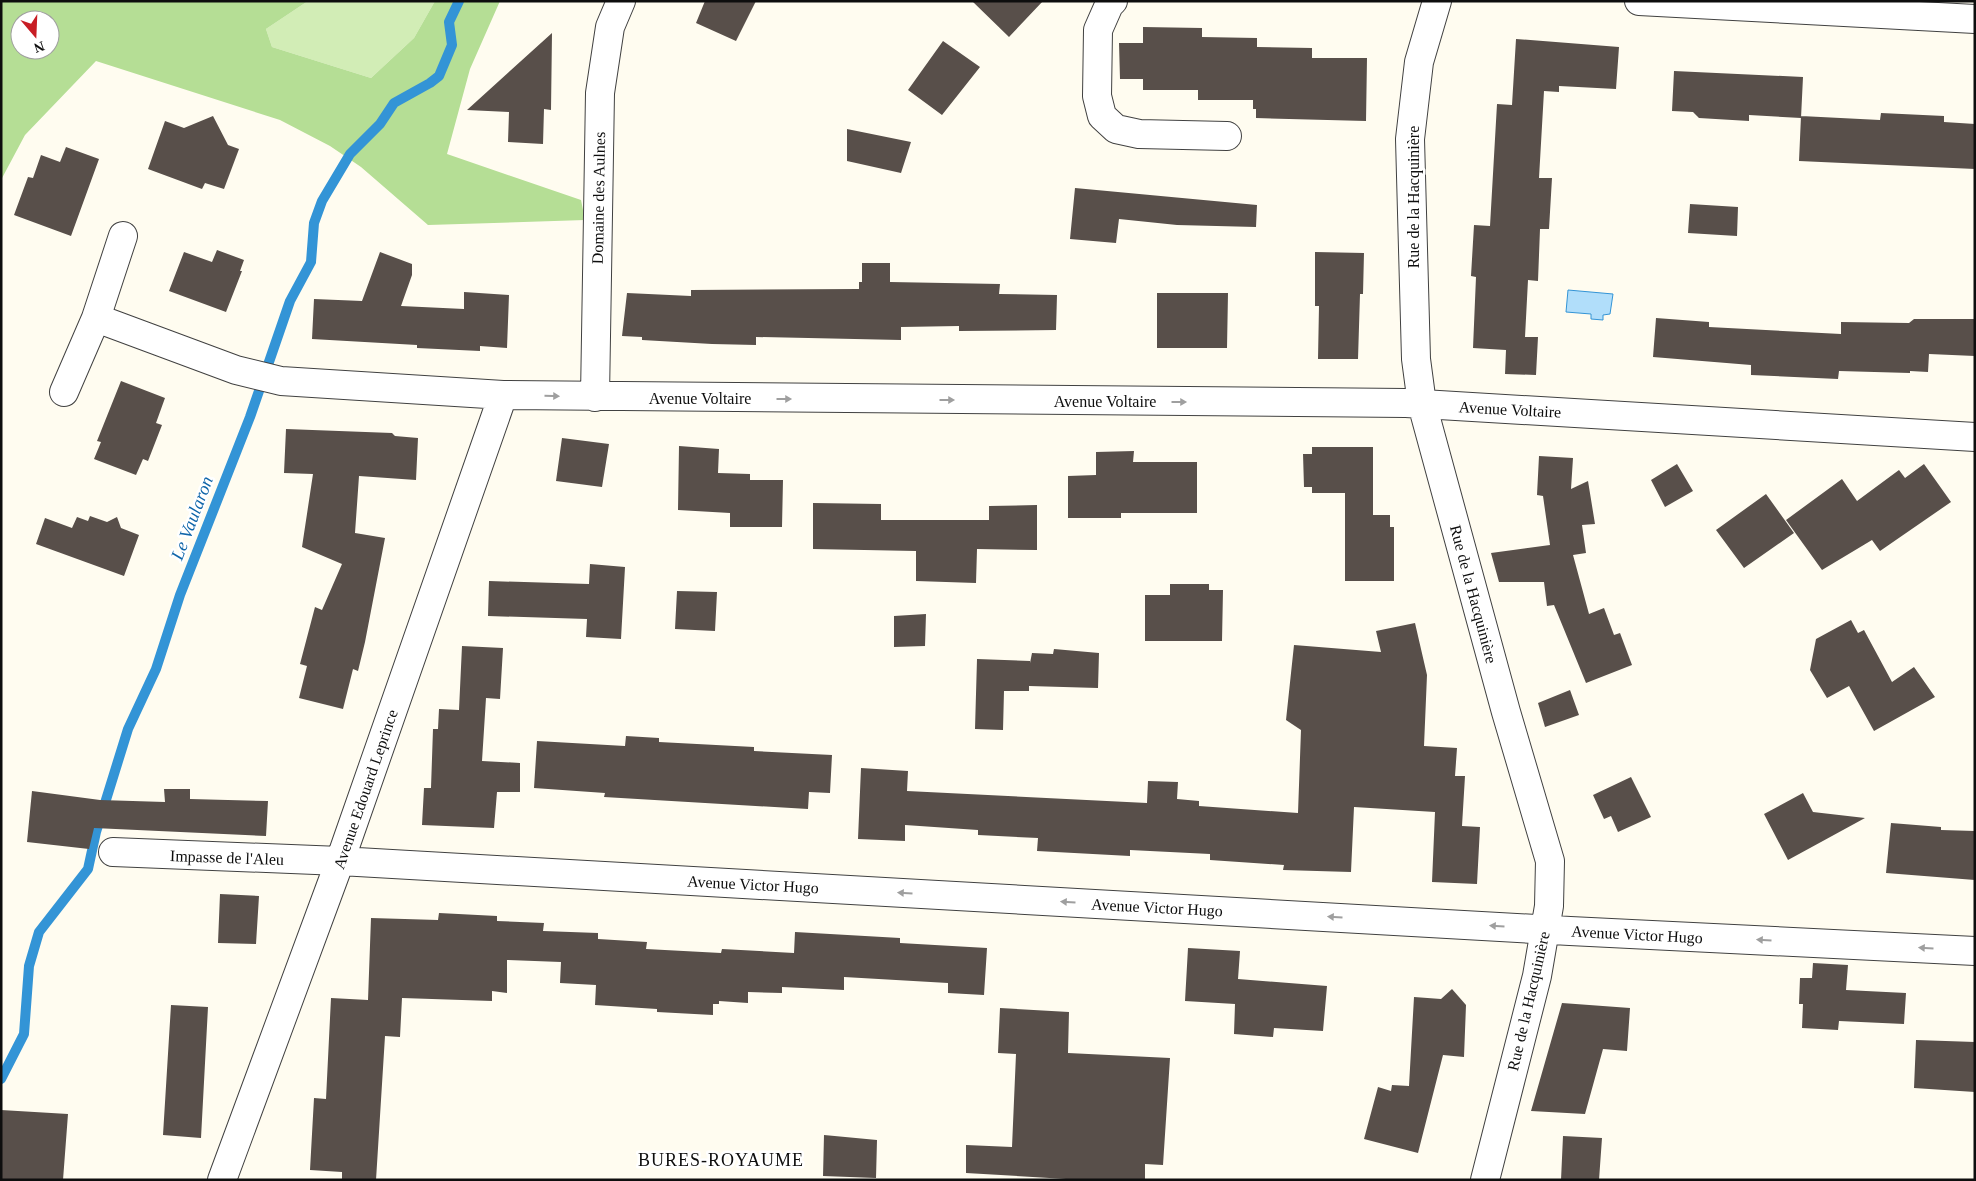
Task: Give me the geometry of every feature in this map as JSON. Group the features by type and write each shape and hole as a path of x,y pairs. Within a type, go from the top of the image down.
{"street":[{"name":"Domaine des Aulnes","path":"595,397 600,93 610,27 621,1"},
{"path":"1113,1 1109,5 1098,30 1097,96 1102,116 1116,129 1139,134 1226,136"},
{"name":"Rue de la Hacquinière","path":"1437,1 1419,62 1410,139 1416,359 1422,404 1506,712 1550,861 1549,906 1537,976 1485,1180"},
{"path":"1639,1 1778,4 1975,19"},
{"path":"64,392 96,318 124,236"},
{"name":"Avenue Voltaire","path":"96,318 236,370 281,381 503,396 1422,404 1975,436"},
{"name":"Avenue Edouard Leprince","path":"222,1180 340,861 503,396"},
{"name":"Impasse de l'Aleu","path":"113,852 340,861"},
{"name":"Avenue Victor Hugo","path":"340,861 1546,929 1975,951"}],"green space":[{"path":"1,1 308,1 266,29 272,47 371,78 414,38 435,1 500,1 470,69 447,154 581,200 585,220 428,225 361,167 330,146 280,120 96,61 25,135 1,180"},
{"path":"308,1 435,1 414,38 371,78 272,47 266,29"}],"water":[{"path":"1568,290 1613,294 1610,314 1603,315 1603,320 1591,319 1591,314 1566,312"}],"building":[{"path":"705,1 756,1 736,41 696,23"},
{"path":"972,1 1043,1 1009,37"},
{"path":"1143,27 1202,28 1202,37 1257,38 1257,47 1312,48 1312,58 1367,58 1366,121 1256,118 1253,100 1198,100 1198,90 1143,90 1143,79 1120,79 1119,43 1143,43"},
{"path":"552,33 551,110 544,109 543,144 508,142 509,112 467,110"},
{"path":"1516,39 1619,47 1616,89 1559,86 1559,92 1544,91 1539,178 1552,178 1549,229 1540,229 1538,281 1528,280 1525,337 1538,337 1536,375 1505,374 1506,350 1473,348 1476,277 1471,276 1474,225 1490,226 1497,104 1512,105"},
{"path":"943,41 980,67 942,115 908,90"},
{"path":"1674,71 1803,77 1801,118 1749,115 1749,121 1699,118 1693,112 1672,111"},
{"path":"1881,113 1944,116 1944,122 1975,124 1975,169 1799,161 1801,116 1880,120"},
{"path":"213,116 228,145 239,149 224,189 205,183 202,189 148,169 165,121 184,128"},
{"path":"847,129 911,142 901,173 847,161"},
{"path":"66,147 99,159 71,236 14,215 28,177 33,178 41,155 60,162"},
{"path":"1075,188 1257,205 1256,227 1177,225 1119,219 1116,243 1070,239"},
{"path":"1690,204 1738,207 1737,236 1688,233"},
{"path":"217,250 244,260 240,271 242,271 226,312 169,291 184,252 212,262"},
{"path":"380,252 412,264 412,275 401,306 464,309 464,292 509,295 507,348 480,346 480,351 312,339 314,299 362,301"},
{"path":"1315,252 1364,253 1363,294 1360,294 1358,359 1318,359 1319,306 1315,306"},
{"path":"862,263 890,263 890,282 1000,284 999,294 1057,295 1056,330 959,331 959,326 901,327 901,340 756,337 756,345 642,340 642,337 622,336 627,293 691,296 691,290 859,289 859,282 862,282"},
{"path":"1157,293 1228,293 1227,348 1157,348"},
{"path":"1656,318 1709,322 1709,327 1841,334 1841,322 1909,323 1914,319 1975,319 1975,356 1929,354 1928,372 1839,371 1838,379 1751,375 1751,365 1653,357"},
{"path":"121,381 165,398 156,423 162,425 148,461 143,459 136,475 94,459 101,442 97,441"},
{"path":"286,429 392,433 395,436 418,438 416,480 359,476 355,533 385,538 358,671 353,669 343,709 299,698 307,666 300,664 315,607 322,610 342,564 302,547 313,474 284,473"},
{"path":"562,438 609,444 602,487 556,481"},
{"path":"679,446 719,449 718,473 750,474 750,480 783,480 782,527 730,527 730,513 678,510"},
{"path":"1312,447 1373,447 1373,515 1390,515 1390,527 1394,527 1394,581 1345,581 1345,493 1312,493 1312,487 1304,487 1303,454 1312,454"},
{"path":"1134,451 1133,462 1197,462 1197,513 1121,513 1121,518 1068,518 1068,476 1096,475 1096,452"},
{"path":"1539,456 1573,458 1571,489 1588,481 1595,524 1582,525 1586,553 1573,555 1589,614 1604,608 1614,635 1620,633 1632,665 1586,683 1554,605 1547,606 1544,582 1499,582 1491,553 1550,545 1543,496 1537,495"},
{"path":"1677,464 1693,491 1665,507 1651,480"},
{"path":"1924,464 1951,502 1880,551 1872,540 1822,570 1786,520 1842,479 1857,501 1899,470 1905,478"},
{"path":"1766,494 1794,533 1744,568 1716,530"},
{"path":"813,503 881,504 881,520 989,520 989,506 1037,505 1037,550 977,549 976,583 916,581 916,551 813,549"},
{"path":"90,516 107,522 117,517 121,528 139,535 124,576 36,544 45,518 72,528 77,517 88,521"},
{"path":"590,564 625,567 621,639 586,637 587,619 488,616 489,581 589,584"},
{"path":"1170,584 1209,584 1209,590 1223,590 1222,641 1145,641 1145,595 1170,595"},
{"path":"677,591 717,592 715,631 675,629"},
{"path":"926,614 925,646 894,647 894,616"},
{"path":"1851,620 1858,633 1864,630 1892,682 1914,667 1935,697 1874,731 1849,686 1827,698 1810,670 1816,639"},
{"path":"1415,623 1427,675 1424,746 1457,748 1455,776 1465,776 1462,826 1480,827 1477,884 1432,882 1435,812 1354,807 1351,872 1283,870 1284,865 1210,860 1210,854 1130,850 1130,856 1037,851 1038,838 978,835 978,830 905,825 905,841 858,839 861,768 908,771 907,791 1147,803 1148,781 1178,782 1177,799 1199,801 1199,806 1298,813 1301,730 1286,720 1294,645 1381,652 1376,631"},
{"path":"462,646 503,648 500,699 486,698 482,761 520,763 520,792 497,792 494,828 422,825 424,788 431,788 433,729 438,729 439,709 459,710"},
{"path":"1054,649 1099,653 1098,688 1029,686 1029,691 1004,691 1003,730 975,729 977,659 1030,661 1030,663 1032,653 1053,654"},
{"path":"1570,690 1579,715 1545,727 1538,703"},
{"path":"626,736 659,738 659,742 754,747 754,751 832,755 830,793 809,792 808,809 604,797 605,793 534,788 537,741 625,746"},
{"path":"1631,777 1651,817 1618,832 1611,816 1604,819 1593,795"},
{"path":"164,789 190,789 190,799 268,801 266,836 94,828 89,849 27,842 32,791 100,800 165,802"},
{"path":"1803,793 1813,812 1865,818 1788,860 1764,814"},
{"path":"1891,823 1941,827 1941,830 1975,831 1975,880 1886,873"},
{"path":"220,894 259,896 256,944 218,943"},
{"path":"439,913 497,916 497,921 544,923 543,931 598,933 598,939 647,942 646,949 721,953 722,949 794,953 795,932 900,938 900,943 987,948 984,995 948,993 948,983 844,977 844,990 782,987 782,993 748,992 748,1003 719,1001 719,1004 713,1004 713,1015 657,1012 657,1009 595,1005 596,985 560,983 561,962 507,960 507,993 492,991 492,1001 402,998 400,1037 385,1036 376,1180 342,1180 342,1172 310,1170 314,1098 326,1099 331,998 368,1000 371,918 438,920"},
{"path":"1188,948 1240,951 1238,979 1327,986 1323,1031 1274,1028 1273,1037 1234,1034 1235,1004 1185,1001"},
{"path":"1813,963 1848,965 1846,990 1906,993 1904,1024 1839,1021 1838,1030 1802,1028 1803,1004 1799,1004 1800,978 1812,978"},
{"path":"1452,989 1466,1005 1464,1057 1443,1055 1418,1153 1364,1139 1378,1087 1391,1091 1392,1085 1409,1086 1414,997 1441,999"},
{"path":"1562,1003 1630,1008 1627,1051 1603,1049 1585,1114 1531,1111"},
{"path":"171,1005 208,1007 201,1138 163,1135"},
{"path":"1000,1008 1069,1012 1068,1053 1170,1058 1163,1165 1145,1164 1145,1180 1066,1179 966,1173 966,1145 1012,1147 1016,1054 998,1053"},
{"path":"1916,1040 1975,1042 1975,1092 1914,1088"},
{"path":"1,1110 68,1114 63,1180 1,1180"},
{"path":"824,1135 877,1140 876,1178 823,1176"},
{"path":"1563,1136 1602,1138 1599,1180 1561,1180"}],"waterway":[{"name":"Le Vaularon","path":"1,1079 24,1034 29,966 39,932 88,869 96,832 128,729 156,669 180,595 250,417 290,301 311,262 314,223 322,201 350,154 380,124 394,103 439,76 452,45 449,22 459,1"}],"district":[{"name":"BURES-ROYAUME","path":"721,1160"}]}
